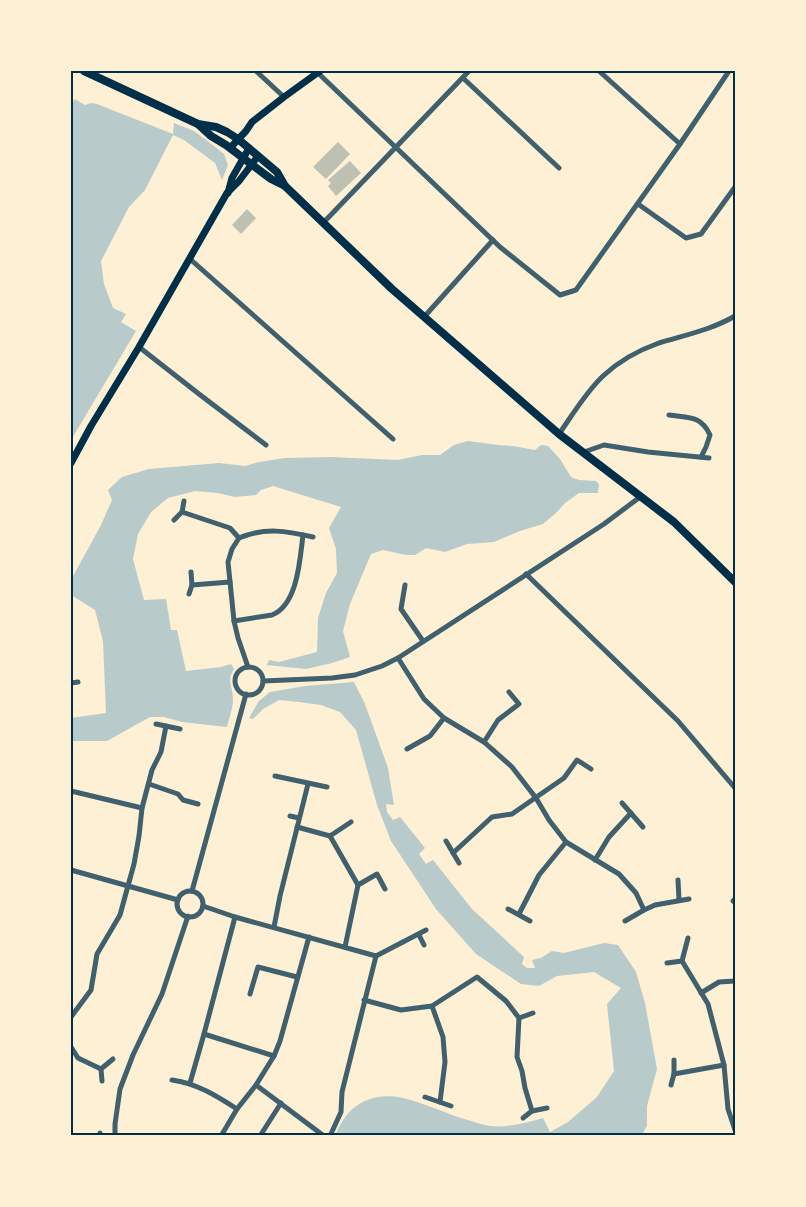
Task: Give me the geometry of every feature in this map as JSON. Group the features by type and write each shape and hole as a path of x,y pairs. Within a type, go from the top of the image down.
{"main road":[{"path":"84,71 198,124 216,127 227,132 277,172 285,186"},
{"path":"230,148 252,122 319,72"},
{"path":"198,124 211,136 271,179 285,186 392,289 559,434 674,522 735,582"},
{"path":"228,193 232,178 249,148"},
{"path":"71,463 228,193 258,156"}],"street":[{"path":"256,71 284,97"},
{"path":"324,222 469,71"},
{"path":"599,71 680,144"},
{"path":"319,72 493,240 560,295 576,290 680,144 729,71"},
{"path":"463,78 559,168"},
{"path":"638,204 686,238 701,234 735,187"},
{"path":"424,317 493,240"},
{"path":"190,259 393,440"},
{"path":"559,434 604,375 632,354 699,332 735,316"},
{"path":"139,347 266,445"},
{"path":"669,415 698,420 707,428 710,435 701,457"},
{"path":"584,452 604,445 648,452 709,458"},
{"path":"263,680 332,678 355,675 398,658 604,524 640,497"},
{"path":"174,520 182,512 184,501"},
{"path":"182,512 230,528 240,538"},
{"path":"248,667 234,621 228,562 232,549 240,538 260,531 283,531 313,537"},
{"path":"234,621 276,614 284,607 298,572 303,535"},
{"path":"189,594 192,585 191,572"},
{"path":"526,574 678,721 735,788"},
{"path":"192,585 230,582"},
{"path":"405,585 401,609 423,641"},
{"path":"398,658 424,699 444,718 484,742 512,767 566,842 619,874 636,893 644,910"},
{"path":"248,667 260,672 263,680 261,688 254,694 246,694 239,690 236,682 237,674 248,667"},
{"path":"71,683 78,682"},
{"path":"484,742 498,720 519,704 509,692"},
{"path":"192,891 200,856 246,694"},
{"path":"407,749 430,736 444,718"},
{"path":"156,724 180,729"},
{"path":"72,1014 91,990 98,954 120,915 134,864 142,808 152,770 161,752 166,726"},
{"path":"453,853 492,816 512,814 564,778 577,760 591,769"},
{"path":"275,776 327,787"},
{"path":"149,784 178,794 183,800 198,804"},
{"path":"274,927 308,784"},
{"path":"71,791 142,808"},
{"path":"622,803 643,827"},
{"path":"595,860 609,837 631,813"},
{"path":"290,816 299,818"},
{"path":"330,836 351,822"},
{"path":"297,827 330,836 358,884 345,947"},
{"path":"446,841 459,863"},
{"path":"519,914 539,875 566,842"},
{"path":"71,870 178,900"},
{"path":"358,884 377,874 385,889"},
{"path":"678,880 679,900"},
{"path":"192,891 199,894 203,902 202,910 196,916 188,916 180,912 177,904 178,900 183,893 192,891"},
{"path":"625,921 655,905 689,899"},
{"path":"203,906 235,917 376,956 426,930"},
{"path":"508,909 530,921"},
{"path":"115,1136 120,1088 133,1055 162,994 188,916"},
{"path":"190,1083 235,917"},
{"path":"419,935 424,945"},
{"path":"221,1136 237,1109 274,1056 280,1041 309,937"},
{"path":"688,938 682,961 708,1004 724,1065 728,1109 735,1130"},
{"path":"330,1136 341,1112 342,1092 376,956"},
{"path":"668,963 682,961"},
{"path":"250,994 258,967 297,977"},
{"path":"364,1000 401,1010 432,1006 476,977 506,1001 519,1018 517,1057 532,1111"},
{"path":"701,993 720,982 735,981"},
{"path":"432,1006 443,1037 445,1062 440,1102"},
{"path":"519,1018 533,1013"},
{"path":"204,1034 274,1056"},
{"path":"71,1048 78,1058 101,1069"},
{"path":"101,1069 113,1059"},
{"path":"671,1085 674,1074 674,1060"},
{"path":"674,1074 724,1065"},
{"path":"101,1069 102,1081"},
{"path":"172,1080 190,1083 216,1095 237,1109"},
{"path":"256,1084 324,1136"},
{"path":"425,1097 451,1106"},
{"path":"260,1136 281,1103"},
{"path":"523,1118 532,1111 547,1108"}],"shaded area":[{"path":"75,99 85,105 97,104 173,134 174,123 194,131 224,154 228,165 222,180 215,163 184,140 173,135 145,190 129,207 101,261 104,284 113,308 126,314 121,322 136,331 71,440 71,104"},
{"path":"468,441 535,450 541,445 548,446 560,459 571,477 579,480 596,481 599,484 598,493 579,493 565,503 543,524 494,542 467,544 445,552 426,548 415,555 383,550 371,554 350,604 343,631 350,657 306,669 267,665 269,660 279,662 317,652 318,618 326,593 337,573 336,549 329,528 341,507 273,486 261,490 256,495 235,497 195,491 168,498 151,512 138,534 133,559 144,600 166,599 171,630 177,630 186,671 231,664 234,669 230,677 233,699 227,727 182,722 164,717 150,717 107,741 71,741 71,718 106,713 103,641 95,610 71,595 71,580 101,525 112,500 108,490 122,477 149,469 219,463 245,466 285,458 330,457 398,460 422,455 440,455 454,445"},
{"path":"354,682 365,704 388,768 394,805 386,804 387,812 393,820 400,817 425,848 419,854 426,864 433,860 472,909 524,957 522,964 527,968 535,968 532,960 541,958 552,951 564,953 604,943 618,945 636,972 645,1003 657,1069 647,1106 647,1126 641,1136 335,1136 345,1117 356,1106 371,1099 391,1096 412,1100 490,1126 510,1126 543,1118 550,1132 568,1122 597,1097 614,1071 607,1004 621,988 594,972 557,976 539,986 521,984 476,954 436,909 391,841 377,805 356,730 340,712 321,705 279,700 263,709 253,719 249,718 259,701 270,692 305,686"}],"building":[{"path":"338,142 350,154 326,179 313,167"},
{"path":"350,161 361,173 336,196 328,186 331,183 328,180"},
{"path":"247,209 256,218 241,234 232,225"}]}
